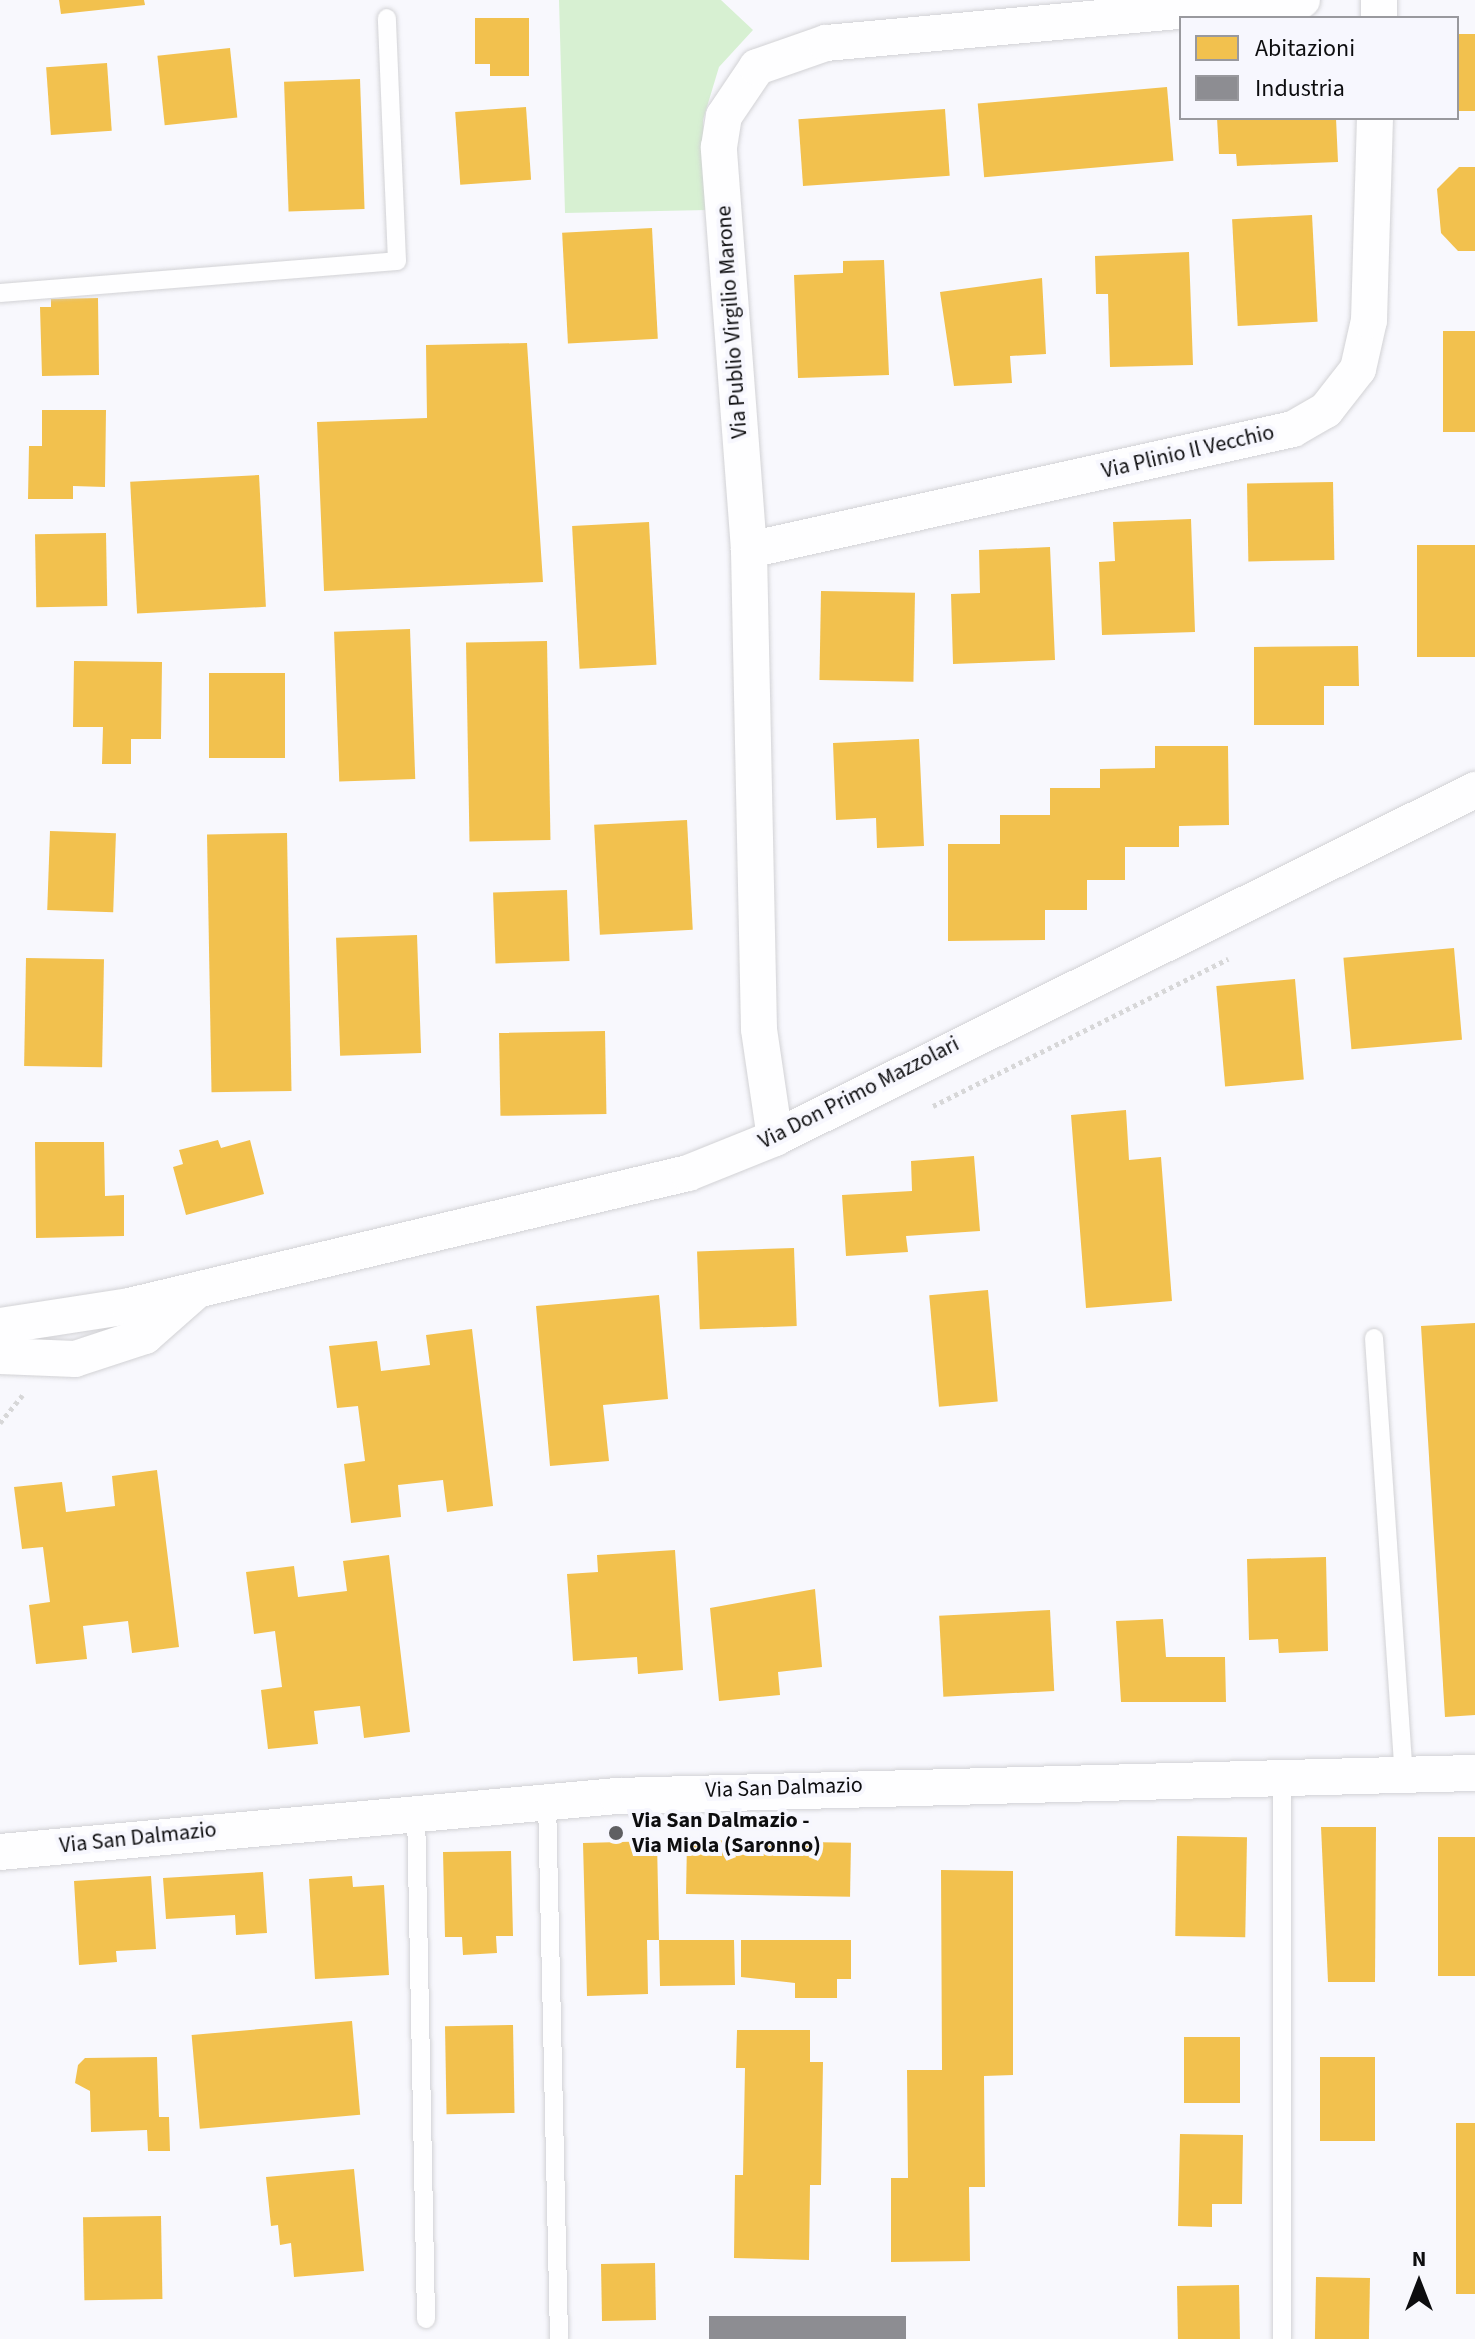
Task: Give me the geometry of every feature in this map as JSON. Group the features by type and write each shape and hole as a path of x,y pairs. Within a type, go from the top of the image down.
{"street":[{"name":"Via Publio Virgilio Marone","path":"775,1138 759,1029 749,550 719,147 724,116 757,67 826,43 1302,0"},
{"name":"Via Plinio Il Vecchio","path":"749,550 1293,429 1326,410 1358,369 1369,320 1375,120"},
{"name":"Via Don Primo Mazzolari","path":"0,1326 129,1306 203,1285 688,1173 775,1138 1475,790"},
{"name":"Via Don Primo Mazzolari","path":"0,1356 75,1359 145,1336 203,1285"},
{"name":"Via San Dalmazio","path":"0,1852 416,1810 547,1800 1282,1776 1475,1773"}],"lane":[{"path":"0,293 397,261 387,18"},
{"path":"1374,1338 1404,1774"},
{"path":"1282,1776 1282,2339"},
{"path":"547,1800 559,2339"},
{"path":"416,1810 426,2319"}],"green space":[{"path":"559,0 721,0 753,30 719,67 703,120 707,210 565,213"}],"building: Abitazioni":[{"path":"59,0 144,0 145,5 61,14"},
{"path":"475,18 529,18 529,76 490,76 490,64 475,64"},
{"path":"1459,34 1475,34 1475,111 1459,111"},
{"path":"230,48 237,118 165,125 157,56"},
{"path":"107,63 112,131 51,135 46,67"},
{"path":"360,79 365,209 289,212 284,82"},
{"path":"1167,87 1173,161 984,177 978,104"},
{"path":"526,107 531,180 460,185 455,112"},
{"path":"945,109 950,176 803,186 798,119"},
{"path":"1217,120 1336,120 1338,162 1237,166 1236,154 1219,154"},
{"path":"1459,167 1475,167 1475,251 1458,251 1441,233 1437,189"},
{"path":"1312,215 1318,322 1238,326 1232,219"},
{"path":"652,228 658,339 568,344 562,233"},
{"path":"1189,252 1193,365 1110,367 1108,294 1096,294 1095,256"},
{"path":"884,260 889,375 798,378 794,275 843,273 843,261"},
{"path":"1042,278 1046,354 1010,356 1012,383 954,386 940,292"},
{"path":"98,298 99,375 42,376 40,307 51,307 51,299"},
{"path":"1443,331 1475,331 1475,432 1443,432"},
{"path":"527,343 543,582 324,591 317,422 427,418 426,345"},
{"path":"42,410 106,410 105,487 73,486 73,499 28,499 29,446 42,446"},
{"path":"259,475 266,607 137,614 130,482"},
{"path":"1333,482 1334,560 1248,561 1247,484"},
{"path":"1191,519 1195,632 1102,635 1099,562 1115,561 1113,522"},
{"path":"649,522 656,665 580,669 572,526"},
{"path":"106,533 107,606 36,607 35,534"},
{"path":"1417,545 1475,545 1475,657 1417,657"},
{"path":"1050,547 1055,660 953,664 951,594 980,593 979,550"},
{"path":"821,591 915,593 913,682 819,680"},
{"path":"410,629 415,779 339,782 334,632"},
{"path":"547,641 550,840 469,841 466,642"},
{"path":"1358,646 1359,686 1324,686 1324,725 1254,725 1254,647"},
{"path":"74,661 162,662 161,739 131,739 131,764 102,764 103,727 73,727"},
{"path":"209,673 285,673 285,758 209,758"},
{"path":"919,739 924,846 877,848 876,818 836,820 833,743"},
{"path":"1155,746 1228,746 1229,825 1179,826 1179,847 1125,847 1125,880 1087,880 1087,910 1045,910 1045,940 948,941 948,844 1000,844 1000,815 1050,815 1050,788 1100,788 1100,769 1155,768"},
{"path":"687,820 693,930 600,935 594,825"},
{"path":"50,831 116,833 113,912 47,910"},
{"path":"287,833 292,1091 212,1092 207,834"},
{"path":"567,890 569,961 496,964 493,893"},
{"path":"417,935 421,1053 340,1056 336,938"},
{"path":"1454,948 1462,1040 1351,1049 1343,958"},
{"path":"26,958 104,959 102,1067 24,1066"},
{"path":"1295,979 1304,1080 1225,1087 1216,986"},
{"path":"605,1031 606,1114 500,1116 499,1033"},
{"path":"1126,1110 1129,1160 1161,1157 1172,1301 1086,1308 1071,1115"},
{"path":"218,1140 221,1148 250,1140 264,1194 186,1215 173,1167 183,1164 179,1150"},
{"path":"35,1142 104,1142 105,1196 124,1195 124,1236 36,1238"},
{"path":"974,1156 980,1231 906,1236 908,1252 846,1256 842,1195 912,1191 911,1161"},
{"path":"794,1248 797,1326 700,1329 697,1251"},
{"path":"988,1290 998,1402 939,1407 929,1295"},
{"path":"659,1295 668,1399 603,1405 609,1461 550,1466 536,1306"},
{"path":"1475,1323 1475,1715 1445,1717 1421,1326"},
{"path":"472,1329 493,1506 447,1512 443,1480 398,1485 401,1517 351,1523 344,1464 365,1461 358,1406 337,1408 329,1346 377,1341 381,1371 430,1365 426,1335"},
{"path":"157,1470 179,1647 132,1653 128,1621 83,1626 87,1659 36,1664 29,1605 50,1602 43,1547 22,1549 14,1487 62,1482 66,1512 115,1506 112,1476"},
{"path":"675,1550 683,1670 638,1674 637,1657 573,1661 567,1574 598,1572 597,1555"},
{"path":"389,1555 410,1732 364,1738 360,1706 314,1711 318,1744 268,1749 261,1690 282,1687 275,1631 254,1634 246,1572 294,1566 298,1597 347,1591 343,1561"},
{"path":"1326,1557 1328,1651 1279,1653 1278,1639 1249,1640 1247,1559"},
{"path":"815,1589 822,1667 778,1672 780,1695 719,1701 710,1608"},
{"path":"1050,1610 1054,1691 943,1697 939,1616"},
{"path":"1163,1619 1166,1657 1225,1657 1226,1702 1121,1702 1116,1621"},
{"path":"1321,1827 1376,1827 1375,1982 1328,1982"},
{"path":"1177,1836 1247,1837 1245,1937 1175,1936"},
{"path":"1438,1837 1475,1837 1475,1976 1438,1976"},
{"path":"687,1840 851,1843 850,1897 686,1894"},
{"path":"657,1841 659,1940 647,1940 648,1994 587,1996 583,1843"},
{"path":"511,1851 513,1936 496,1936 497,1953 463,1955 462,1937 445,1937 443,1852"},
{"path":"941,1870 1013,1871 1013,2075 984,2076 985,2187 969,2187 970,2261 891,2262 891,2178 908,2178 907,2070 942,2070"},
{"path":"263,1872 267,1933 236,1935 235,1915 166,1919 163,1878"},
{"path":"151,1876 156,1949 116,1951 117,1962 79,1965 74,1881"},
{"path":"352,1876 353,1887 384,1885 389,1975 315,1979 309,1879"},
{"path":"659,1940 734,1940 735,1985 660,1986"},
{"path":"741,1940 851,1940 851,1979 837,1979 837,1998 795,1998 795,1983 741,1977"},
{"path":"352,2021 360,2115 200,2129 192,2035"},
{"path":"513,2025 515,2113 447,2114 445,2026"},
{"path":"737,2030 810,2030 810,2062 823,2062 821,2185 810,2185 809,2260 734,2258 735,2175 743,2175 745,2068 736,2068"},
{"path":"1184,2037 1240,2037 1240,2103 1184,2103"},
{"path":"157,2057 159,2117 169,2117 170,2151 148,2151 147,2130 91,2132 90,2091 75,2083 78,2065 85,2058"},
{"path":"1320,2057 1375,2057 1375,2141 1320,2141"},
{"path":"1456,2123 1475,2123 1475,2294 1456,2294"},
{"path":"1180,2134 1243,2135 1242,2204 1212,2204 1212,2227 1178,2226"},
{"path":"354,2169 364,2271 294,2277 291,2243 280,2245 278,2225 271,2226 266,2177"},
{"path":"161,2216 162,2299 84,2300 83,2217"},
{"path":"655,2263 656,2320 602,2321 601,2264"},
{"path":"1316,2277 1370,2278 1369,2339 1315,2339"},
{"path":"1239,2285 1240,2339 1178,2339 1177,2286"}],"building: Industria":[{"path":"709,2316 906,2316 906,2339 709,2339"}],"place":[{"name":"Via San Dalmazio - Via Miola (Saronno)","path":"616,1833"}]}
